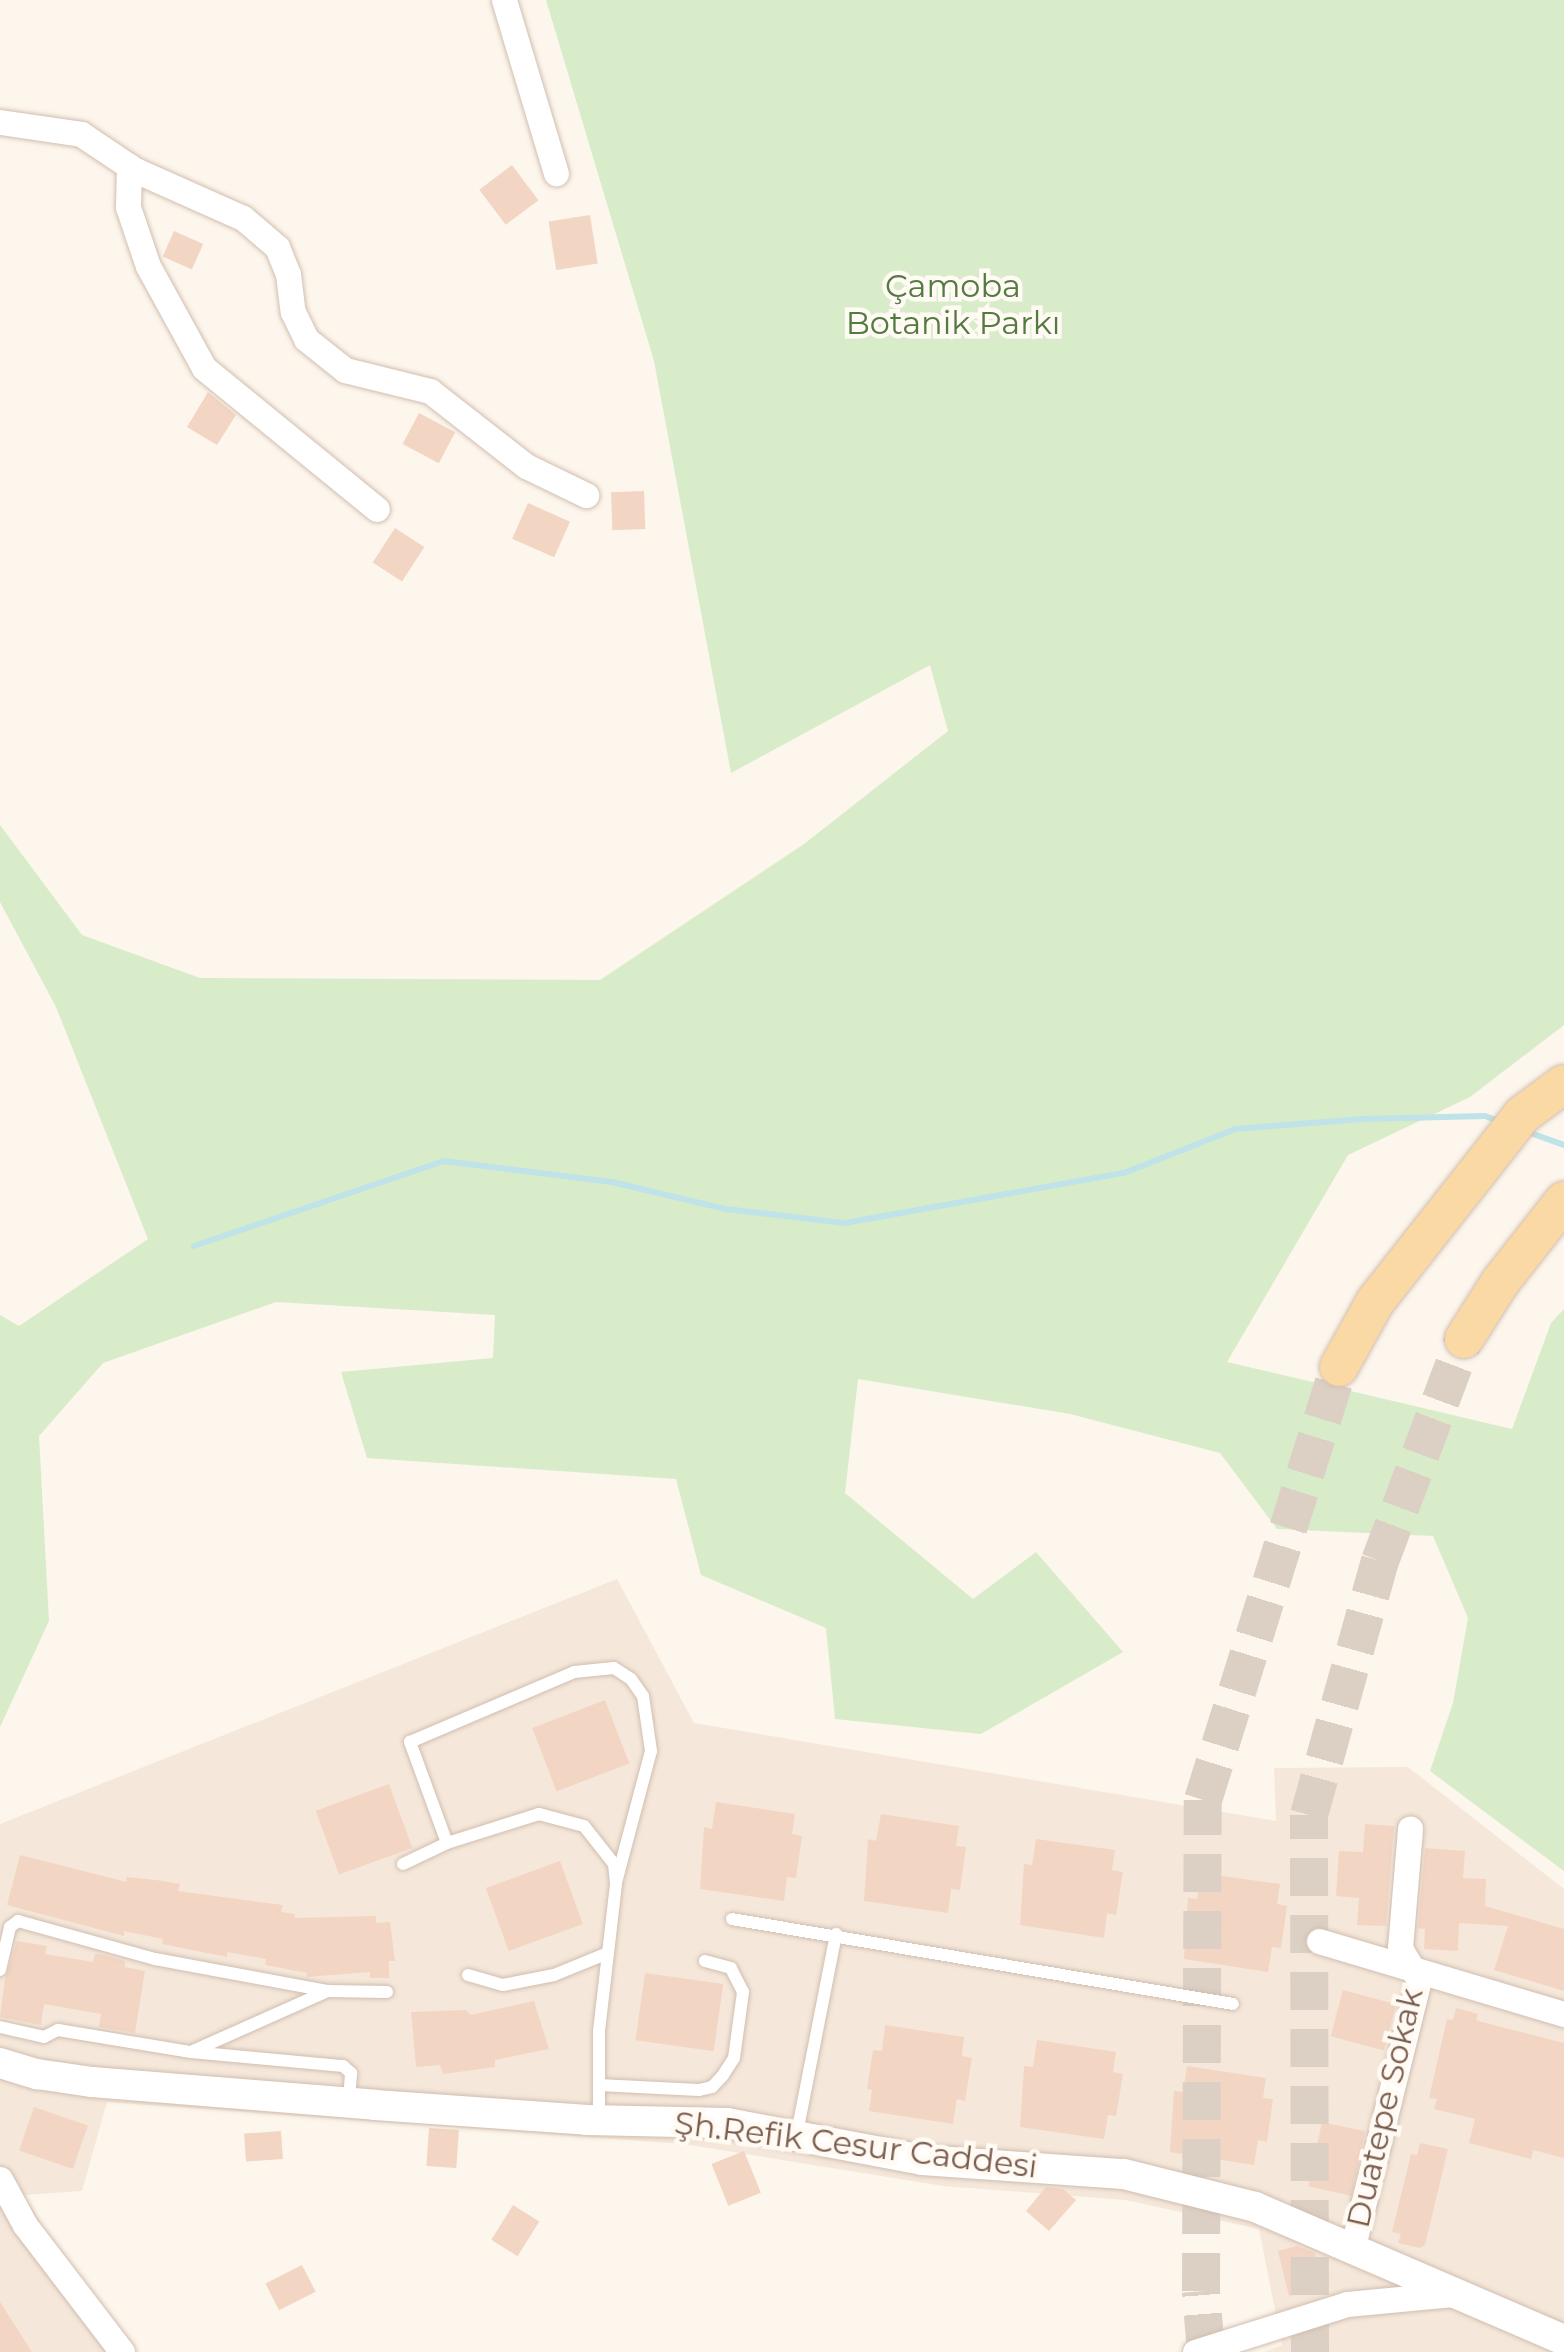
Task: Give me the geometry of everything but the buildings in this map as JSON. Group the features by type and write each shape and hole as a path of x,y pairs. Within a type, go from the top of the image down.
{"main road":[{"path":"1338,1367 1375,1302 1522,1115 1564,1084"},
{"path":"1464,1339 1501,1281 1564,1201"}],"street":[{"path":"504,0 556,173"},
{"path":"0,122 81,134 129,166 243,218 277,247 288,274 294,312 306,338 344,370 430,391 526,466 586,495"},
{"path":"129,166 128,208 148,266 204,368 378,509"},
{"name":"Duatepe Sokak","path":"1352,2250 1419,1980 1400,1948 1410,1828"},
{"name":"Duatepe Sokak","path":"1318,1941 1564,2014"},
{"name":"Şh.Refik Cesur Caddesi","path":"0,2063 37,2074 92,2082 600,2120 727,2123 797,2132 922,2160 1124,2174 1255,2207 1564,2340"},
{"path":"0,2179 26,2225 122,2352"},
{"path":"1194,2352 1346,2304 1452,2294"}],"lane":[{"path":"447,1843 410,1742 574,1672 614,1668 631,1679 643,1696 652,1750 616,1882 598,2031 600,2120"},
{"path":"403,1864 447,1843 539,1814 584,1826 601,1842 614,1864 616,1882"},
{"path":"732,1919 1234,2004"},
{"path":"0,1970 10,1926 18,1921 154,1959 328,1991 388,1992"},
{"path":"797,2132 836,1934"},
{"path":"468,1975 503,1985 554,1975 608,1953"},
{"path":"599,2085 699,2090 712,2087 723,2075 734,2058 743,1992 730,1968 706,1961"},
{"path":"191,2052 328,1991"},
{"path":"0,2027 44,2036 58,2030 191,2052 342,2066 351,2073 350,2102"}],"shaded area":[{"path":"617,1579 694,1723 1276,1821 1274,1768 1408,1767 1564,1889 1564,2352 1264,2352 1282,2345 1259,2229 1125,2200 943,2186 684,2144 107,2102 82,2191 24,2195 118,2352 0,2352 0,1824"}],"green space":[{"name":"Çamoba Botanik Parkı","path":"546,0 1564,0 1564,1025 1470,1097 1348,1155 1227,1362 1512,1429 1551,1323 1564,1309 1564,1871 1430,1771 1453,1703 1468,1618 1433,1536 1277,1529 1220,1453 1070,1414 858,1379 845,1493 973,1599 1036,1552 1123,1652 981,1734 835,1719 826,1628 701,1575 676,1479 367,1458 341,1372 493,1358 495,1315 276,1302 103,1363 39,1436 49,1621 0,1727 0,1315 19,1326 148,1239 56,1007 0,902 0,825 82,935 200,978 600,980 804,844 948,731 930,665 731,773 654,361"}],"waterway":[{"path":"194,1246 443,1161 612,1182 725,1209 845,1223 1124,1173 1235,1129 1362,1119 1485,1116 1499,1121"},
{"path":"1525,1131 1564,1145"}],"tunnel":[{"path":"1310,2352 1309,1815 1380,1561 1464,1339"},
{"path":"1206,2352 1201,2291 1203,1800 1339,1367"}]}
